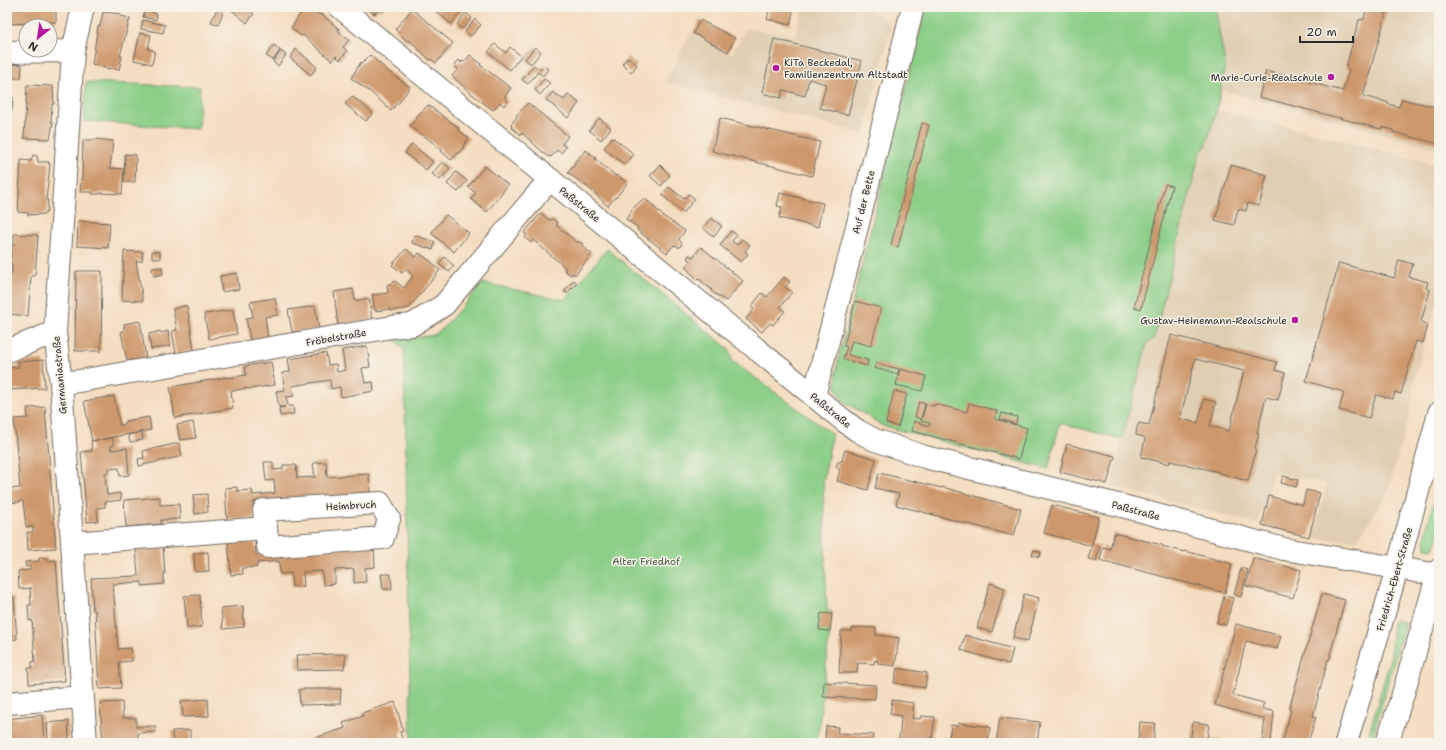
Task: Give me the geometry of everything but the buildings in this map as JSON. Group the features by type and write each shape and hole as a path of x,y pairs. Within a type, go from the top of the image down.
{"street":[{"name":"Germaniastraße","path":"83,7 73,51 55,332 61,383 86,743"},
{"name":"Paßstraße","path":"340,7 843,420 869,437 925,457 1134,509 1284,549 1439,574"},
{"name":"Auf der Bette","path":"814,396 906,10"},
{"path":"7,52 73,51"},
{"name":"Fröbelstraße","path":"61,383 392,327 412,325 444,305 550,179"},
{"path":"7,351 55,332"},
{"name":"Friedrich-Ebert-Straße","path":"1346,743 1397,568 1439,413"},
{"name":"Heimbruch","path":"380,503 389,519 383,538 268,547 266,528 264,510 380,503"},
{"path":"72,543 266,528"},
{"path":"1387,743 1439,574"},
{"path":"7,703 82,696"}],"shaded area":[{"name":"KiTa Beckedal, Familienzentrum Altstadt","path":"803,7 864,7 883,17 891,27 864,134 665,82 691,33 732,54 746,29 794,36"},
{"name":"Marie-Curie-Realschule","path":"1215,7 1439,7 1439,149 1221,90 1225,65"},
{"name":"Gustav-Heinemann-Realschule","path":"1217,109 1439,165 1439,298 1423,347 1412,389 1411,409 1387,495 1357,540 1312,539 1327,484 1273,472 1258,524 1111,486 1147,343 1154,338 1200,152 1205,148"}],"green space":[{"path":"926,7 1215,7 1225,65 1217,109 1205,148 1200,152 1154,338 1147,343 1122,439 1060,423 1048,469 883,426 845,402 840,397 836,387 837,365"},
{"path":"86,82 200,87 198,129 84,121"},
{"name":"Alter Friedhof","path":"607,249 728,348 732,357 731,360 832,434 823,483 827,611 832,612 817,743 411,743 404,348 395,340 434,335 445,326 483,283 565,300"},
{"path":"1439,486 1440,519 1438,537 1433,549 1426,548 1425,542 1427,526"},
{"path":"1393,620 1405,622 1371,743 1366,743 1388,667 1391,653"}],"place":[{"name":"KiTa Beckedal, Familienzentrum Altstadt","path":"776,68"},
{"name":"Marie-Curie-Realschule","path":"1331,77"},
{"name":"Gustav-Heinemann-Realschule","path":"1295,320"}]}
